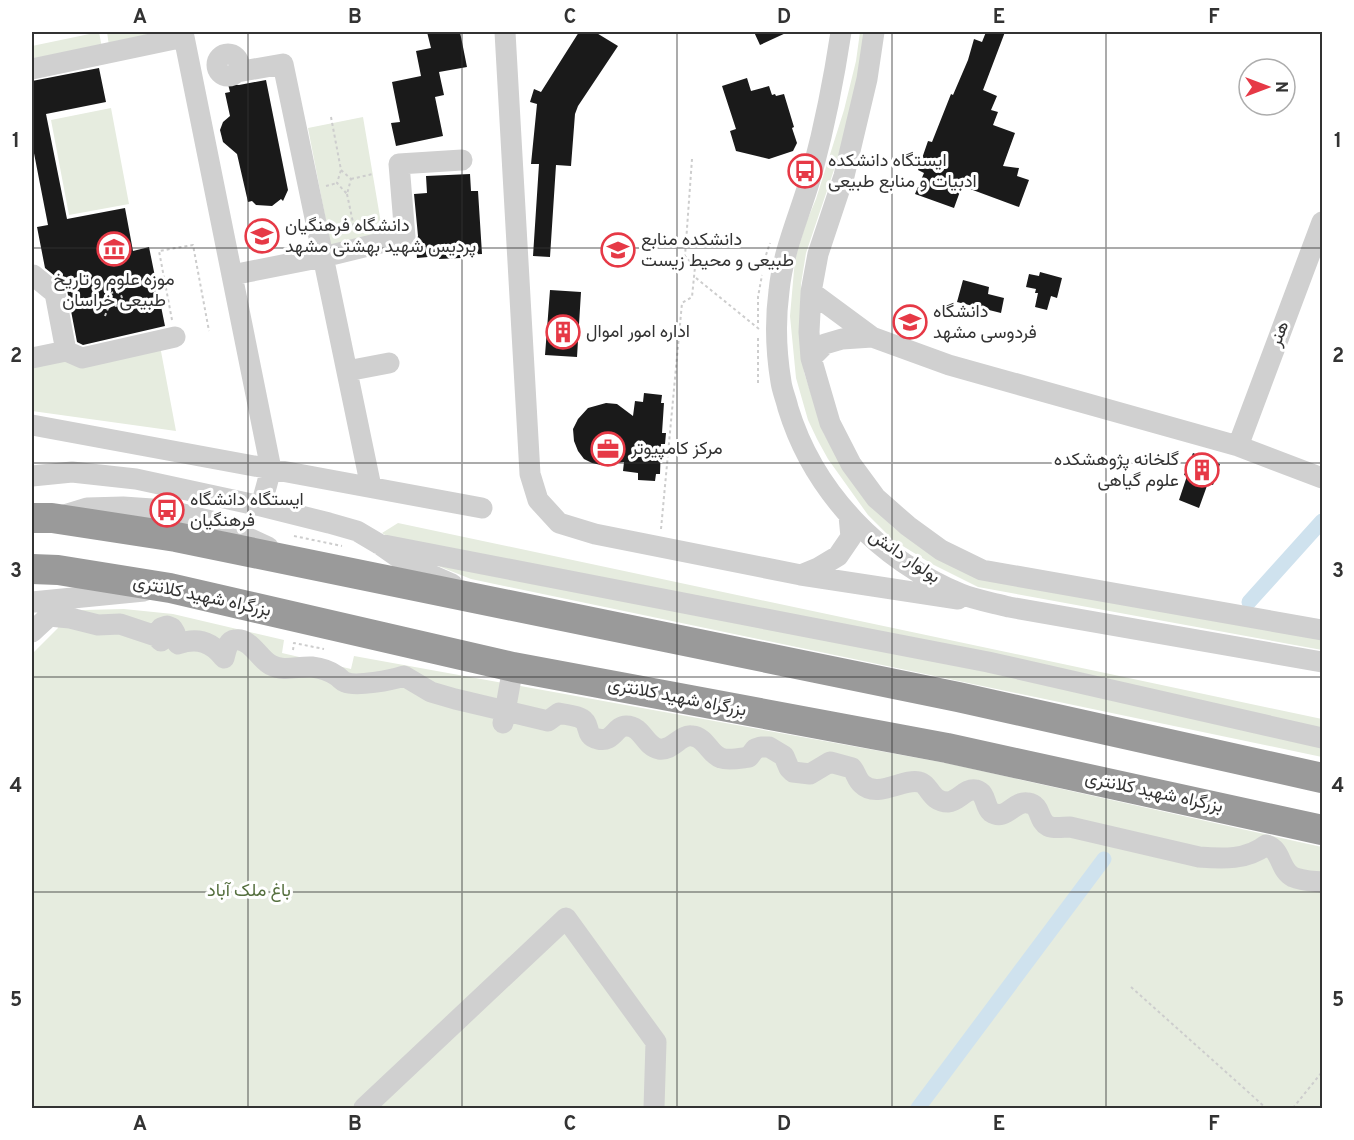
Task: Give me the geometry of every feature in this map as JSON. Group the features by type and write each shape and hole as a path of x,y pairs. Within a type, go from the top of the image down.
{"highway":[{"path":"42,518 176,537 299,550 491,602 958,697 1323,777"},
{"name":"بزرگراه شهید کلانتری","path":"32,569 58,570 170,588 513,667 947,748 1323,830"}],"street":[{"path":"505,32 530,474 538,500 559,523 594,534 801,575 1009,607"},
{"name":"بولوار دانش","path":"842,32 813,170 787,248 779,290 776,332 781,383 795,432 819,477 849,516 882,547 918,572 962,594 1009,607 1323,662"},
{"name":"بولوار دانش","path":"874,32 867,78 844,176 819,254 811,292 809,332 811,358 830,423 851,464 876,498 908,526 941,550 982,570 1323,630"},
{"path":"32,69 183,34 271,469 261,506"},
{"path":"237,72 283,63 371,487"},
{"path":"232,275 323,257 405,237 399,164 462,160"},
{"name":"هنر","path":"1238,446 1323,222"},
{"path":"33,275 55,293 66,351"},
{"path":"811,292 872,337 949,365 1238,446 1323,478"},
{"path":"32,358 66,351 82,358 175,337"},
{"path":"811,358 825,344 842,339 872,337"},
{"path":"347,371 389,363"},
{"path":"32,425 482,508"},
{"path":"32,476 72,472 136,479 329,523 357,531 409,566 491,602"},
{"path":"801,575 838,556 851,537 849,516"},
{"path":"379,544 988,662 1323,738"},
{"path":"32,602 170,588"},
{"path":"32,632 68,599"},
{"path":"50,616 98,625 120,624 159,638 161,628 172,627 178,644 195,640 204,642 219,651 224,658 228,644 233,640 240,640 252,646 257,654 271,665 288,669 310,667 323,669 346,682 391,680 404,676 431,692 504,718 548,721 559,713 581,718 589,734 596,739 603,740 612,737 619,728 624,726 634,727 647,743 661,749 690,735 698,737 719,758 749,757 755,749 770,747 784,756 793,772 810,774 830,762 837,763 852,768 863,786 879,789 918,782 924,784 930,794 938,800 948,802 958,799 969,790 975,790 985,798 986,805 991,812 1006,814 1018,804 1027,802 1040,811 1044,824 1050,827 1070,827 1199,857 1244,856 1266,845 1272,846 1276,849 1281,864 1289,874 1300,880 1323,882"},
{"path":"504,718 513,667"},
{"path":"364,1108 566,918 656,1042 654,1108"}],"path":[{"path":"331,117 341,170 338,183 347,194"},
{"path":"660,547 682,303 692,297 695,267 685,256 692,159"},
{"path":"341,170 351,179"},
{"path":"351,179 373,174"},
{"path":"351,179 347,194 358,248"},
{"path":"175,337 159,250 192,245 209,331"},
{"path":"694,277 758,328 778,355"},
{"path":"118,293 125,278"},
{"path":"95,284 109,295"},
{"path":"109,295 113,292 118,293 122,298 119,304"},
{"path":"105,316 110,303 109,295"},
{"path":"110,303 114,306 119,304 131,311"},
{"path":"299,550 345,547"},
{"path":"1131,987 1266,1108"},
{"path":"1293,1108 1323,1072"}],"green space":[{"path":"99,32 102,48 32,62 32,46"},
{"path":"107,32 168,32 109,46"},
{"path":"860,32 867,32 843,143 806,253 801,284 800,331 804,372 824,434 872,505 893,527 946,561 1322,639 1322,650 978,587 932,564 893,540 868,515 828,459 808,420 796,378 790,316 795,259 844,110 856,61"},
{"path":"111,108 129,204 69,215 51,120"},
{"path":"363,117 383,235 331,247 308,128"},
{"path":"160,346 176,431 32,411 32,364"},
{"path":"398,523 1322,719 1322,757 471,579 423,560 382,533"},
{"name":"باغ ملک آباد","path":"124,609 173,614 284,640 282,653 351,669 354,656 946,763 1322,847 1322,1108 32,1108 32,654 58,628 55,619 83,610"}],"building":[{"path":"427,32 460,32 467,67 439,72 444,95 435,97 443,136 396,146 391,123 400,122 392,82 421,76 416,51 431,48"},
{"path":"579,32 595,32 618,46 578,106 575,114 571,166 556,165 550,257 533,256 539,164 531,164 537,104 530,102 534,89 541,92"},
{"path":"754,32 788,32 760,45"},
{"path":"986,32 1005,32 983,90 997,96 991,110 998,112 993,125 1015,133 1003,166 1019,168 1017,176 1029,180 1019,207 962,186 954,208 915,194 924,173 918,170 928,141 932,142 951,94 953,95 968,60 974,39 982,42"},
{"path":"99,68 106,102 46,114 67,219 125,208 133,251 149,247 165,326 83,345 77,342 67,290 62,280 45,268 37,227 48,225 32,143 32,81"},
{"path":"747,78 751,91 769,86 772,95 784,94 797,143 793,151 769,159 736,151 730,131 736,129 722,86"},
{"path":"266,80 288,190 283,201 281,199 272,206 248,202 237,154 223,142 220,130 223,122 230,116 225,93 230,92 228,84 239,85"},
{"path":"470,174 471,191 478,191 482,254 460,255 461,258 439,259 439,256 417,258 418,236 414,194 427,193 426,176"},
{"path":"1040,272 1062,278 1057,298 1051,296 1047,310 1035,307 1038,293 1035,293 1036,289 1026,287 1029,274 1039,276"},
{"path":"963,280 989,287 988,294 1004,298 1001,313 957,302"},
{"name":"اداره امور اموال","path":"550,290 581,292 577,357 545,355"},
{"path":"644,393 662,395 661,403 664,403 662,433 666,433 665,444 661,444 660,474 656,474 655,481 638,480 638,473 623,471 624,462 601,465 584,459 574,441 573,429 588,408 606,403 617,404 633,416 635,401 643,402"},
{"path":"1193,453 1220,464 1213,485 1208,483 1199,508 1179,500 1187,476 1184,475"}],"waterway":[{"path":"1249,602 1322,521"},
{"path":"918,1108 1104,859"}],"place":[{"name":"ایستگاه دانشکده ادبیات و منابع طبیعی","path":"805,171"},
{"name":"دانشگاه فرهنگیان پردیس شهید بهشتی مشهد","path":"262,236"},
{"name":"موزه علوم و تاریخ طبیعی خراسان","path":"114,249"},
{"name":"دانشکده منابع طبیعی و محیط زیست","path":"618,250"},
{"name":"دانشگاه فردوسی مشهد","path":"910,322"},
{"name":"اداره امور اموال","path":"563,332"},
{"name":"مرکز کامپیوتر","path":"608,449"},
{"name":"گلخانه پژوهشکده علوم گیاهی","path":"1202,470"},
{"name":"ایستگاه دانشگاه فرهنگیان","path":"167,510"}]}
